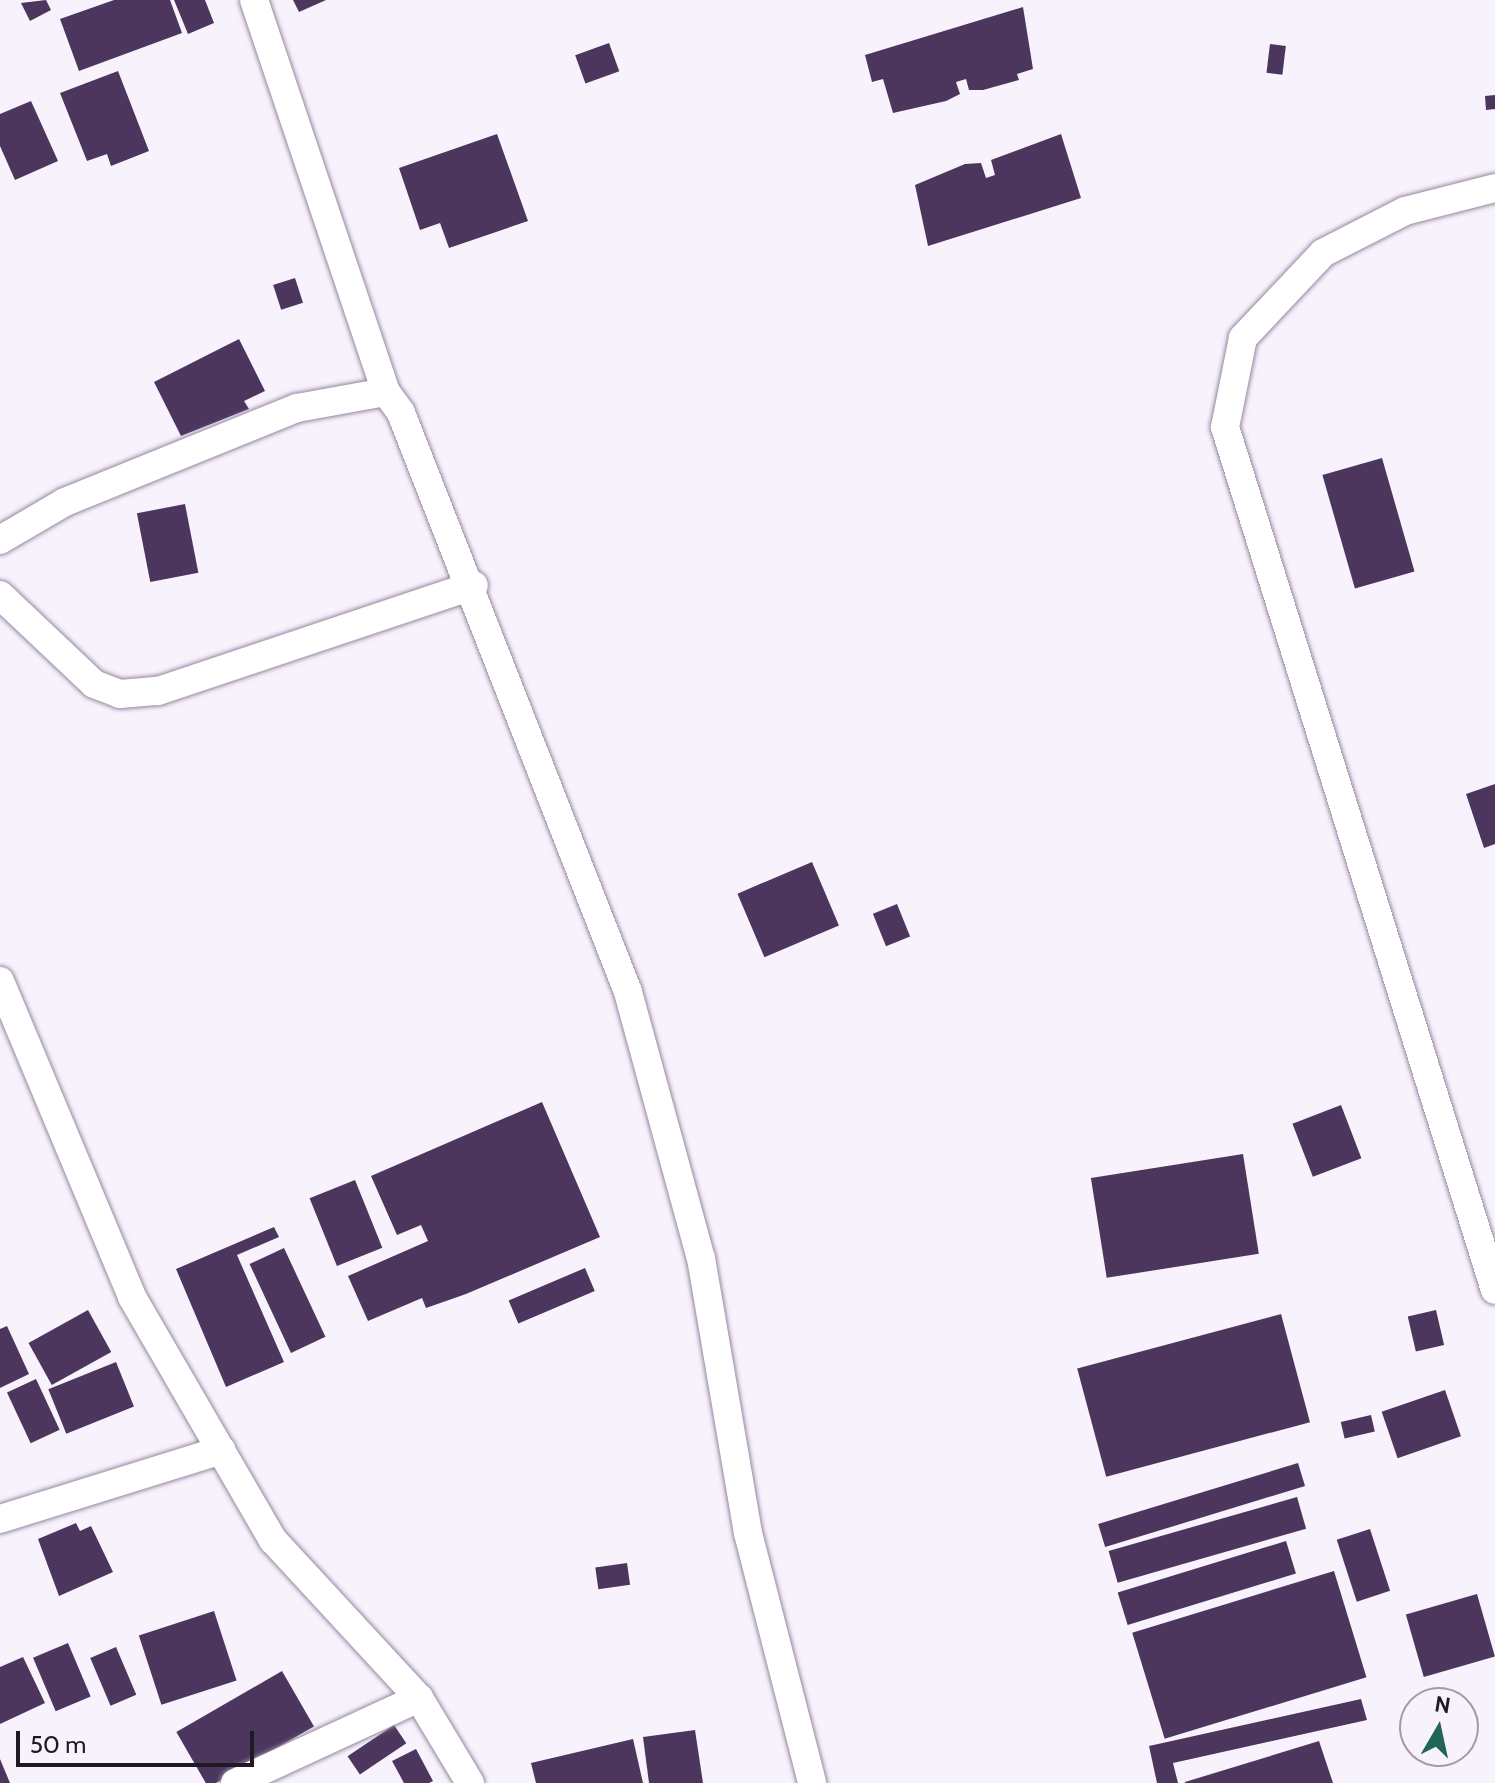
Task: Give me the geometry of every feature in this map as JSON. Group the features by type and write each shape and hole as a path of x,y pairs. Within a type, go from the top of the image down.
{"street":[{"path":"254,0 386,392 474,585 628,992 701,1258 748,1533 812,1783"},
{"path":"1495,188 1405,211 1323,253 1243,338 1225,427 1495,1290"},
{"path":"0,540 65,502 297,408 386,392"},
{"path":"0,595 94,684 120,694 158,691 474,585"},
{"path":"0,981 132,1297 292,1567 419,1698 470,1783"},
{"path":"0,1519 222,1450"},
{"path":"235,1783 336,1742 419,1698"}],"building":[{"path":"46,0 51,10 30,21 21,3"},
{"path":"114,0 170,0 182,33 79,71 60,19"},
{"path":"174,0 205,0 214,23 188,34"},
{"path":"293,0 326,0 299,12"},
{"path":"1023,7 1033,69 1017,74 1019,80 983,90 969,90 966,79 956,82 960,94 946,101 893,113 883,79 872,82 865,55"},
{"path":"609,43 619,71 585,84 575,55"},
{"path":"1270,44 1286,46 1282,75 1266,73"},
{"path":"118,71 149,151 111,166 107,154 87,161 60,93"},
{"path":"1495,95 1495,109 1486,110 1485,96"},
{"path":"31,101 58,161 15,180 0,146 0,114"},
{"path":"497,134 528,221 449,248 440,223 420,230 399,168"},
{"path":"1061,134 1081,198 928,246 915,185 965,164 981,163 986,178 995,175 991,160"},
{"path":"295,278 303,303 281,310 273,285"},
{"path":"239,339 265,391 244,401 249,409 181,436 154,382"},
{"path":"1382,458 1415,571 1355,589 1322,475"},
{"path":"185,504 198,573 150,582 137,513"},
{"path":"1495,784 1495,844 1484,848 1466,794"},
{"path":"812,862 839,926 764,957 737,894"},
{"path":"897,904 910,936 886,946 873,914"},
{"path":"542,1102 600,1237 466,1294 426,1308 422,1298 368,1321 348,1276 428,1241 421,1225 397,1235 371,1176"},
{"path":"1341,1105 1361,1158 1313,1177 1292,1124"},
{"path":"1243,1154 1259,1254 1107,1278 1091,1178"},
{"path":"355,1180 382,1248 337,1266 310,1198"},
{"path":"274,1227 279,1237 237,1255 284,1362 226,1387 176,1269"},
{"path":"284,1248 325,1337 291,1353 250,1264"},
{"path":"585,1268 595,1291 518,1323 509,1300"},
{"path":"88,1310 111,1352 52,1385 29,1343"},
{"path":"1436,1310 1444,1345 1416,1352 1408,1317"},
{"path":"1281,1314 1310,1422 1106,1477 1077,1369"},
{"path":"7,1326 29,1374 0,1388 0,1329"},
{"path":"116,1362 134,1407 66,1434 48,1389"},
{"path":"36,1379 60,1430 31,1443 7,1393"},
{"path":"1445,1390 1461,1436 1398,1458 1382,1412"},
{"path":"1371,1415 1375,1432 1345,1439 1341,1422"},
{"path":"1298,1463 1305,1486 1105,1547 1098,1524"},
{"path":"1297,1497 1306,1529 1118,1583 1109,1551"},
{"path":"76,1523 80,1531 91,1526 113,1572 59,1596 38,1539"},
{"path":"1370,1529 1390,1591 1357,1602 1337,1540"},
{"path":"1286,1541 1296,1574 1128,1625 1118,1592"},
{"path":"627,1563 630,1585 598,1589 595,1567"},
{"path":"1334,1571 1366,1677 1165,1739 1132,1633"},
{"path":"1477,1594 1495,1656 1424,1677 1406,1614"},
{"path":"214,1611 237,1680 161,1705 139,1635"},
{"path":"68,1643 91,1696 56,1711 33,1658"},
{"path":"116,1647 136,1695 111,1706 90,1658"},
{"path":"23,1657 45,1703 0,1724 0,1667"},
{"path":"282,1671 314,1726 216,1783 206,1783 176,1732"},
{"path":"1361,1699 1367,1720 1173,1763 1178,1783 1157,1783 1149,1746"},
{"path":"394,1725 406,1743 360,1775 348,1756"},
{"path":"695,1730 703,1783 649,1783 643,1737"},
{"path":"633,1739 643,1783 536,1783 531,1763"},
{"path":"1319,1741 1333,1783 1185,1783 1185,1782"},
{"path":"416,1749 433,1781 429,1783 404,1783 392,1761"},
{"path":"0,1759 10,1783 0,1783"}]}
